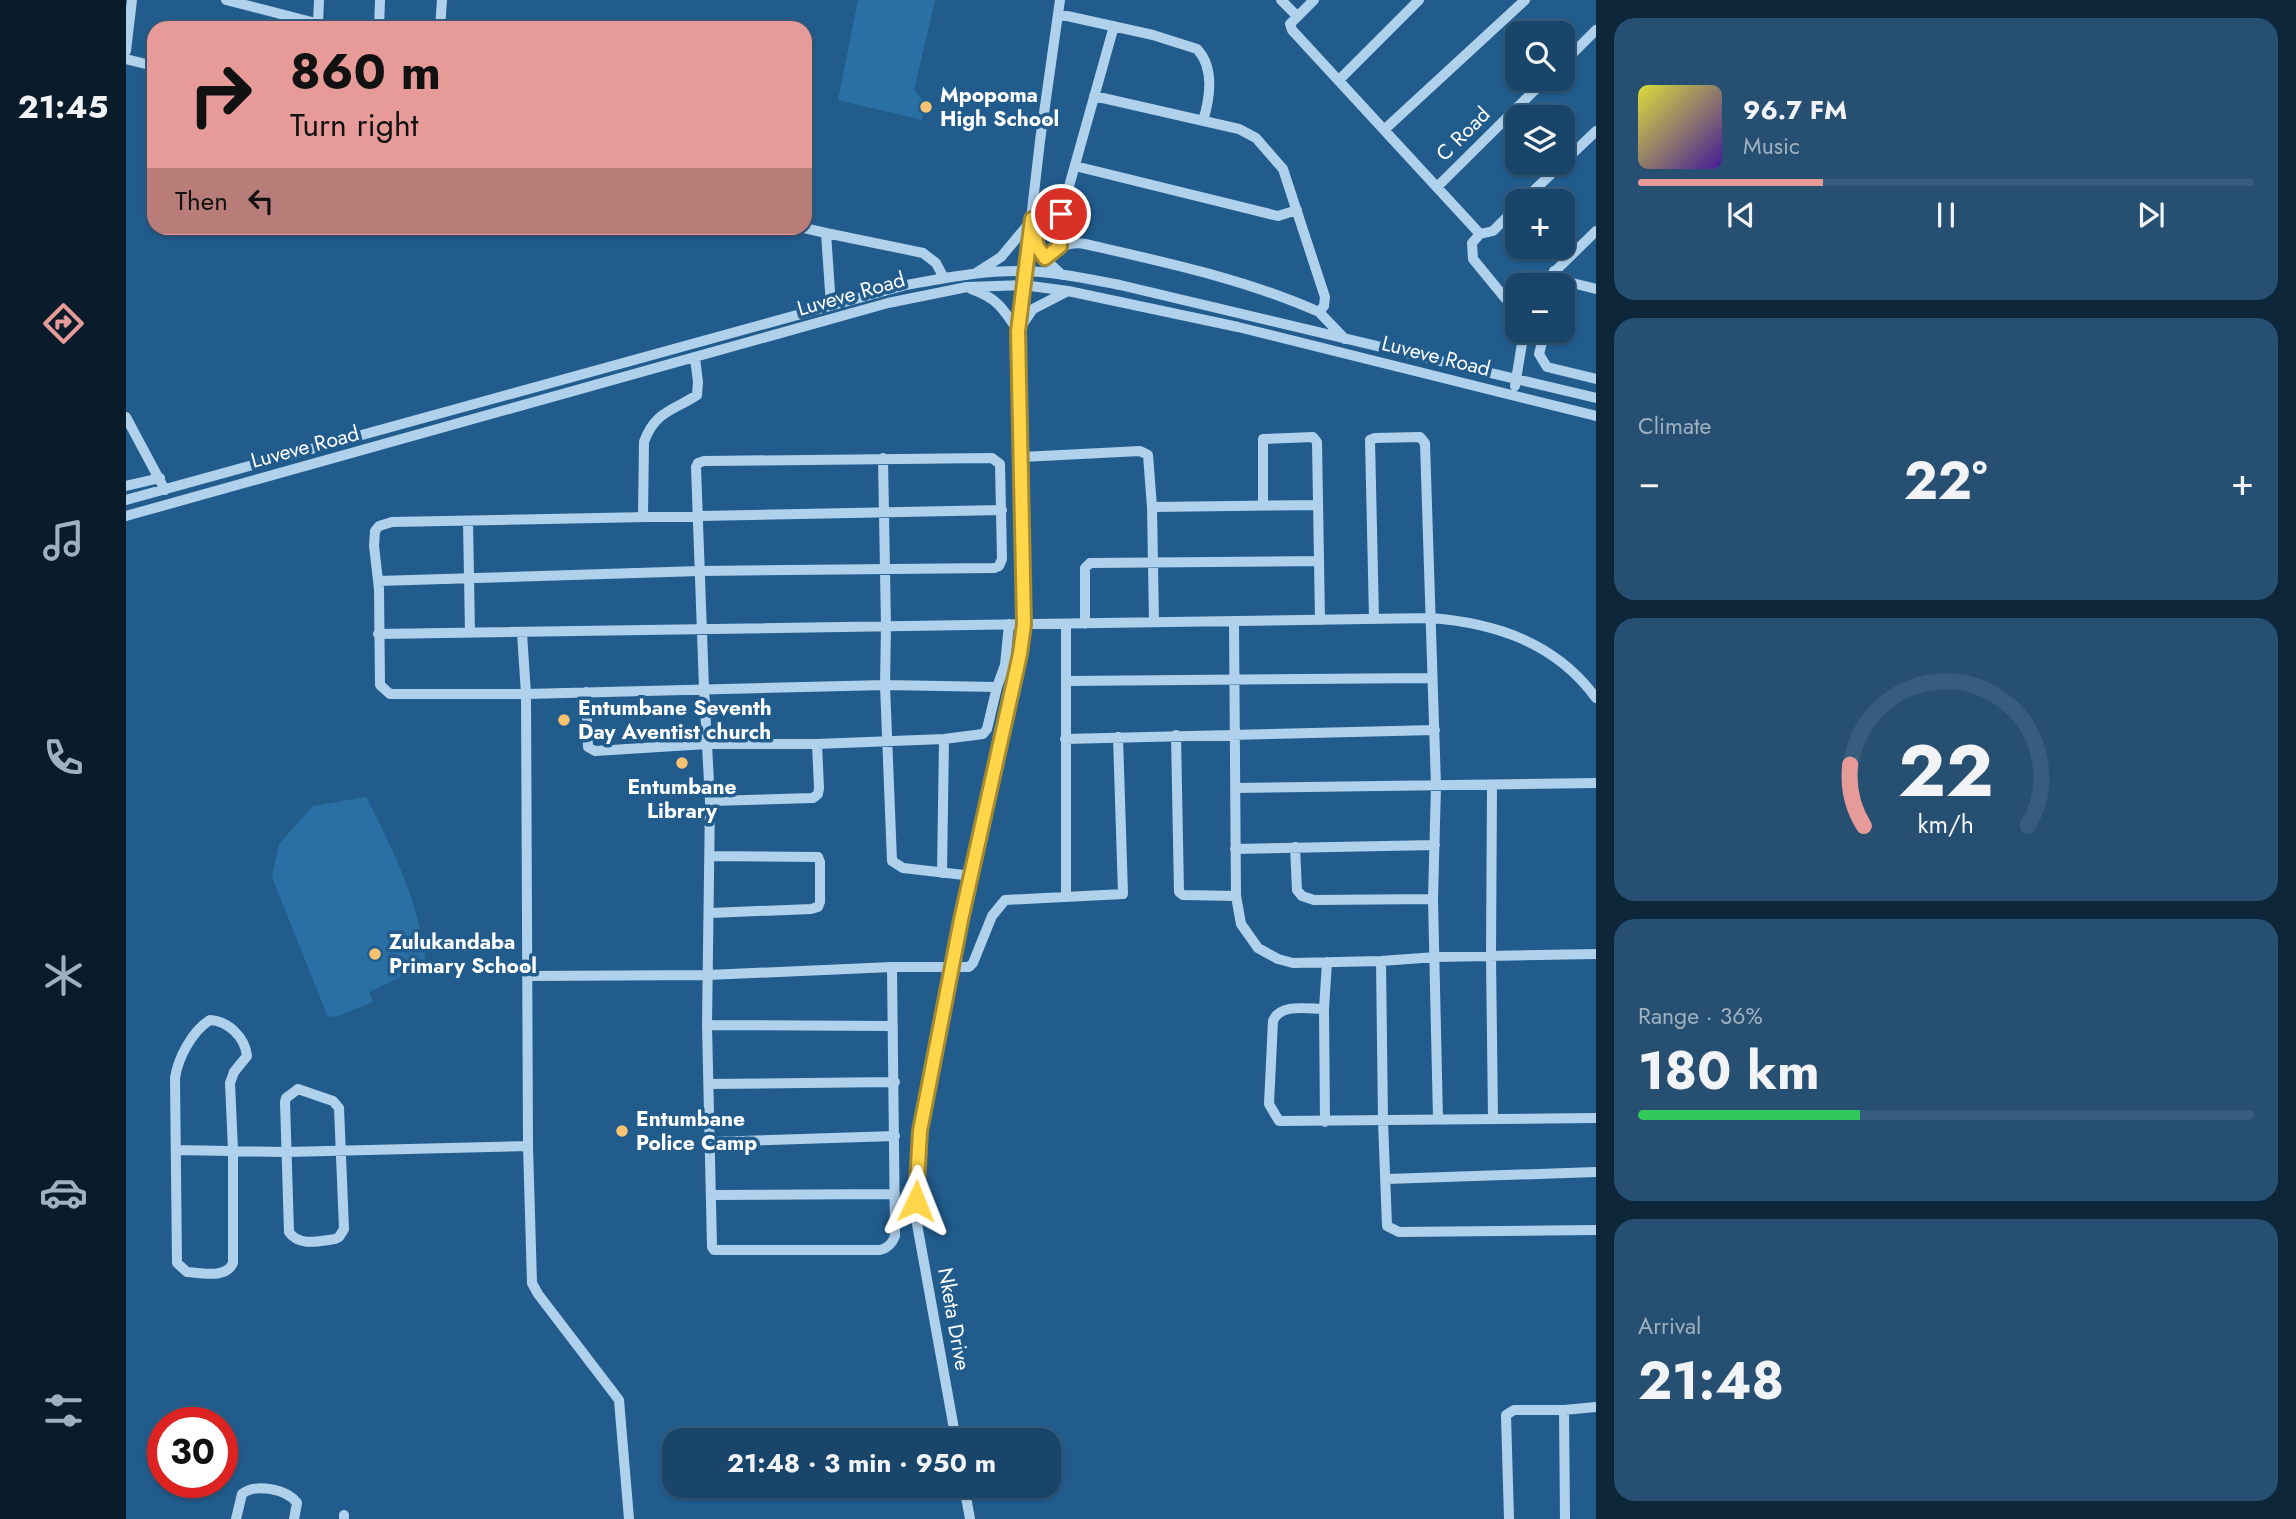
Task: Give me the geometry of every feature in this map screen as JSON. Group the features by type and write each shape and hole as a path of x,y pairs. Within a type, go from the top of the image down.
{"street":[{"path":"126,51 132,0"},
{"path":"226,0 257,4 309,21"},
{"path":"318,21 319,0"},
{"path":"379,21 380,0"},
{"path":"440,21 442,0"},
{"name":"Nketa Drive","path":"954,1428 917,1224 920,1131 952,967 1020,654 1024,624 1018,331 1060,0"},
{"path":"1281,0 1297,16"},
{"path":"1314,0 1290,24 1292,30 1480,233"},
{"path":"1340,79 1419,0"},
{"path":"1384,130 1525,0"},
{"path":"1058,14 1197,49 1204,60 1210,80 1208,106 1203,121"},
{"path":"1060,246 1057,229 1114,26"},
{"path":"1575,50 1596,30"},
{"path":"126,59 147,64"},
{"name":"C Road","path":"1437,187 1534,91"},
{"path":"1094,96 1239,130 1256,138 1283,169 1325,297 1320,312"},
{"path":"1536,189 1596,131"},
{"path":"1075,166 1278,216 1297,210"},
{"path":"1032,219 1037,246 1062,275"},
{"path":"976,273 1007,250 1032,219"},
{"path":"1505,219 1493,231 1480,233 1472,243 1473,259 1505,298"},
{"path":"812,230 923,253 936,263 944,278"},
{"path":"1563,273 1596,231"},
{"path":"826,233 831,306"},
{"path":"1045,258 1060,246 1077,242 1186,267 1278,295 1320,312 1345,339"},
{"name":"Luveve Road","path":"126,500 906,285 976,273 1024,271 1120,285 1596,398"},
{"path":"1575,283 1596,289"},
{"name":"Luveve Road","path":"126,516 888,303 967,287 1023,285 1068,291 1238,327 1596,416"},
{"path":"967,287 992,298 1018,331 1033,309 1068,291"},
{"path":"1513,395 1522,343"},
{"path":"1542,343 1539,354 1547,367 1596,379"},
{"path":"643,516 644,442 648,431 660,416 697,395 695,358"},
{"path":"126,417 165,490"},
{"path":"1374,619 1370,440 1416,436 1425,443 1431,618 1436,786 1433,898 1438,1119"},
{"path":"1263,505 1263,439 1315,438 1320,620"},
{"path":"1022,457 1140,451 1150,458 1154,622"},
{"path":"378,581 700,571 994,568 1002,559 1002,510 1000,464 992,457 704,461 696,467 700,571 701,630 710,800 707,1025 714,1250 850,1251 880,1250 890,1246 895,1236 892,967"},
{"path":"883,458 885,685 892,861 903,868 973,876"},
{"path":"126,486 160,478"},
{"path":"1152,506 1318,505"},
{"path":"997,687 885,685 526,694 390,694 380,685 378,581 374,546 375,531 379,526 392,522 1002,510"},
{"path":"468,521 470,633"},
{"path":"1085,624 1086,565 1090,563 1319,561"},
{"path":"378,634 1453,619 1493,628 1544,649 1577,676 1596,698"},
{"path":"1234,622 1236,896 1241,925 1258,948 1278,959 1293,963 1596,954"},
{"path":"586,692 588,747 592,751 706,744 817,744 944,739 980,735 985,732 1005,665 1009,624"},
{"path":"1066,624 1066,896"},
{"path":"522,633 526,694 528,1146 532,1283 619,1400 622,1410 629,1519"},
{"path":"1066,681 1432,678"},
{"path":"1065,739 1434,730"},
{"path":"1176,735 1179,892 1183,895 1236,896"},
{"path":"528,975 708,975 971,966 992,916 1005,900 1120,896 1124,892 1118,737"},
{"path":"942,873 944,739"},
{"path":"710,800 813,798 819,789 817,744"},
{"path":"1235,788 1596,783"},
{"path":"1492,785 1493,1119"},
{"path":"1235,849 1435,845"},
{"path":"1295,847 1297,890 1302,896 1314,900 1433,898"},
{"path":"710,856 818,857 820,862 818,907 710,913"},
{"path":"1381,961 1387,1226 1395,1231 1596,1230"},
{"path":"1325,1122 1324,1009 1327,962"},
{"path":"1324,1009 1282,1010 1275,1016 1269,1104 1279,1121 1596,1118"},
{"path":"210,1020 217,1021 232,1030 246,1047 247,1056 234,1072 230,1083 233,1264 225,1273 187,1272 177,1263 177,1150 174,1088 177,1066 202,1025 210,1020"},
{"path":"707,1025 893,1026"},
{"path":"709,1084 895,1082"},
{"path":"298,1089 310,1091 336,1103 341,1121 344,1229 339,1237 295,1240 289,1232 287,1152 286,1098 298,1089"},
{"path":"709,1142 895,1136"},
{"path":"177,1150 287,1152 528,1146"},
{"path":"1387,1179 1596,1172"},
{"path":"712,1195 895,1194"},
{"path":"1508,1519 1506,1415 1514,1410 1596,1407"},
{"path":"1564,1410 1565,1519"},
{"path":"236,1519 242,1494 254,1488 287,1493 293,1497 297,1503 294,1519"},
{"path":"966,1498 970,1519"}],"shaded area":[{"path":"858,0 935,0 914,90 924,101 922,120 838,100"},
{"path":"366,797 396,858 412,900 426,965 369,992 373,1002 338,1016 328,1017 272,877 279,844 313,806"}],"place":[{"name":"Mpopoma High School","path":"926,107"},
{"name":"Entumbane Seventh Day Aventist church","path":"564,720"},
{"name":"Entumbane Library","path":"682,763"},
{"name":"Zulukandaba Primary School","path":"375,954"},
{"name":"Entumbane Police Camp","path":"622,1131"}],"route":[{"path":"916,1201 920,1131 961,920 973,876 1024,624 1018,331 1024,271 1032,219 1037,246 1045,258 1060,246 1057,229 1061,214"}]}
